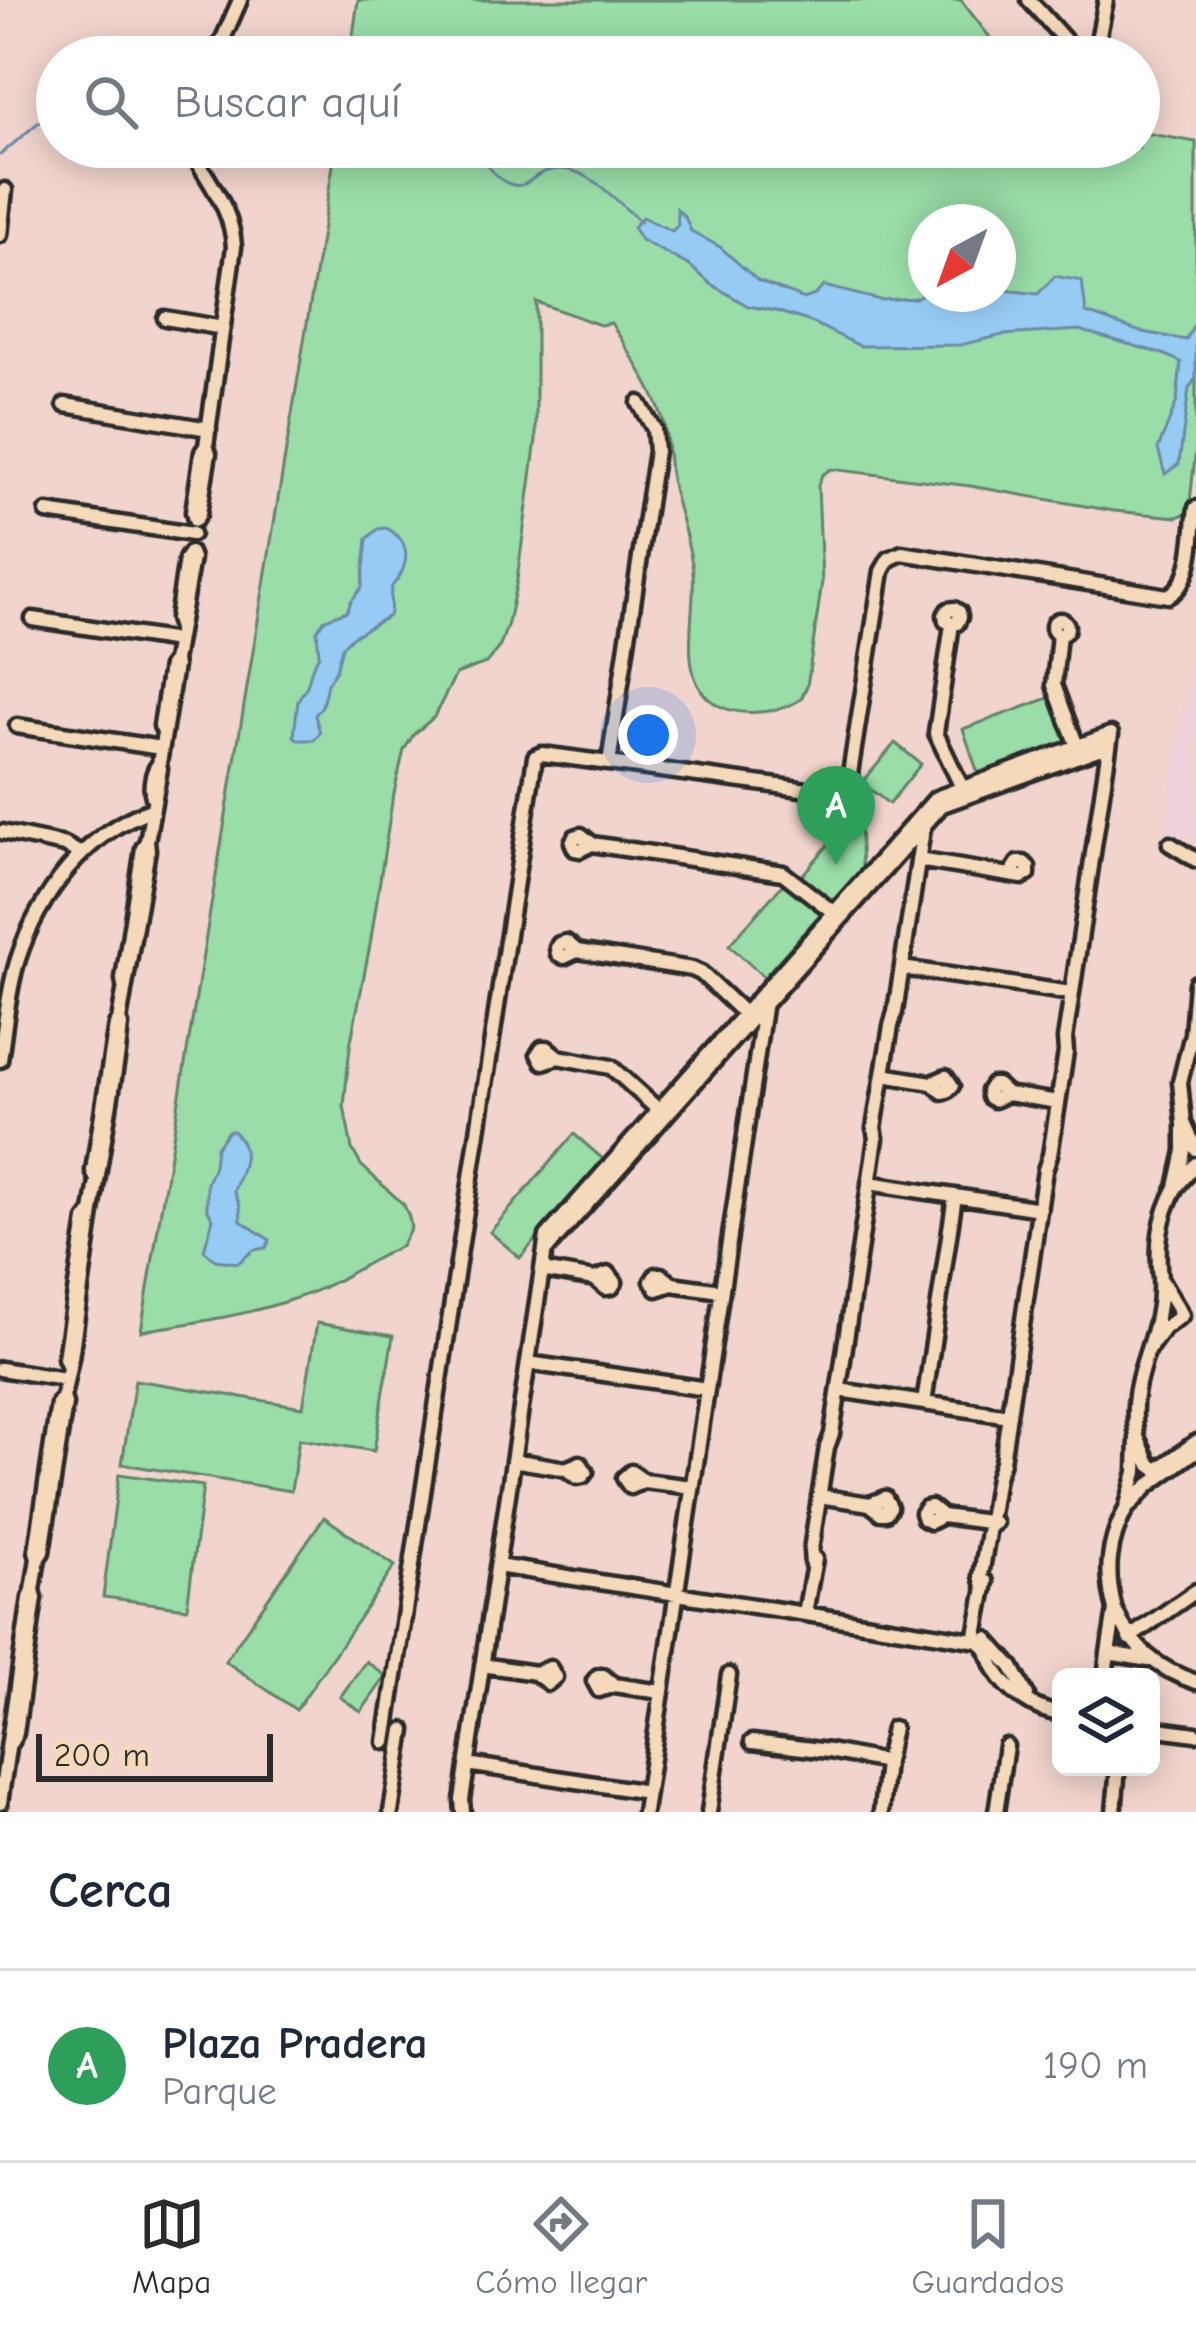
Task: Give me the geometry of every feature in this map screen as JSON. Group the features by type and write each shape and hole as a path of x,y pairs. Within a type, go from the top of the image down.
{"street":[{"path":"224,36 240,0"},
{"path":"1029,0 1063,36"},
{"path":"1099,36 1106,0"},
{"path":"0,1803 3,1770 16,1733 25,1643 64,1404 65,1358 97,1180 142,848 157,791 192,558 193,512 234,256 233,230 224,204 203,168"},
{"path":"0,235 5,190"},
{"path":"165,318 223,328"},
{"path":"609,763 656,442 639,403"},
{"path":"65,405 209,428"},
{"path":"386,1742 538,754 838,794 849,780 882,571 889,559 902,553 1168,596 1185,579 1196,508"},
{"path":"47,512 193,527"},
{"path":"33,619 177,641"},
{"path":"952,624 936,733 963,791"},
{"path":"1059,634 1054,685 1079,750"},
{"path":"17,726 161,748"},
{"path":"805,1610 874,1128 896,1012 913,846 925,810 940,795 1110,740 1044,1155 1002,1462 1004,1479 975,1636"},
{"path":"461,1808 544,1252 879,869 913,846 942,805 963,791"},
{"path":"0,1060 9,997 24,942 43,903 81,854 152,803"},
{"path":"923,826 925,810"},
{"path":"2,832 65,845 81,854"},
{"path":"592,844 783,873 838,915"},
{"path":"1170,844 1196,860"},
{"path":"913,846 1010,875"},
{"path":"644,1812 721,1292 752,1019 768,988 838,915"},
{"path":"577,951 692,969 752,1019"},
{"path":"902,968 1071,993"},
{"path":"1169,1314 1158,1249 1161,1223 1191,1157 1180,1082 1192,1034 1196,983"},
{"path":"765,1003 768,988"},
{"path":"558,1057 611,1066 662,1113"},
{"path":"886,1076 932,1083"},
{"path":"1007,1094 1055,1102"},
{"path":"869,1183 1040,1209"},
{"path":"924,1403 956,1196"},
{"path":"542,1270 595,1279"},
{"path":"672,1284 721,1292"},
{"path":"1146,1476 1134,1411 1136,1384 1169,1314 1196,1305"},
{"path":"528,1364 706,1389"},
{"path":"0,1370 66,1372"},
{"path":"839,1390 1009,1416"},
{"path":"1129,1642 1109,1586 1113,1536 1146,1476 1196,1446"},
{"path":"513,1460 566,1469"},
{"path":"644,1481 692,1487"},
{"path":"823,1497 870,1504"},
{"path":"942,1516 993,1523"},
{"path":"498,1563 975,1636 1004,1658 1035,1706 1052,1713"},
{"path":"1108,1653 1196,1591"},
{"path":"1106,1668 1115,1610"},
{"path":"1111,1636 1196,1682"},
{"path":"482,1665 536,1673"},
{"path":"709,1812 729,1675"},
{"path":"614,1685 661,1692"},
{"path":"881,1812 893,1728"},
{"path":"1160,1729 1196,1734"},
{"path":"392,1812 404,1730"},
{"path":"752,1742 886,1762"},
{"path":"996,1812 1006,1746"},
{"path":"467,1764 647,1792"},
{"path":"1114,1812 1117,1776"}],"shaded area":[{"path":"1196,624 1196,839 1164,834"}],"green space":[{"path":"358,0 961,0 989,36 353,36"},
{"path":"1160,136 1196,142 1196,448 1185,514 1114,511 831,469 818,485 822,582 807,686 801,699 777,709 734,711 710,700 701,690 690,649 692,563 657,403 611,323 600,325 536,302 536,440 508,623 500,646 486,663 456,674 434,717 404,750 350,1046 344,1106 352,1149 361,1165 404,1205 411,1228 401,1246 313,1292 141,1331 333,168 1160,168"},
{"path":"1049,698 1068,744 979,776 963,729"},
{"path":"895,743 921,764 889,804 862,783"},
{"path":"849,821 860,823 862,869 830,905 798,880"},
{"path":"785,882 821,913 764,977 729,945"},
{"path":"574,1134 604,1160 520,1258 490,1232"},
{"path":"317,1323 393,1336 374,1451 299,1439 291,1491 122,1464 135,1380 303,1407"},
{"path":"119,1474 203,1486 187,1608 103,1597"},
{"path":"324,1517 395,1566 296,1710 225,1661"},
{"path":"366,1661 386,1676 361,1712 340,1697"}],"water":[{"path":"677,209 691,231 720,247 758,281 804,299 824,286 880,300 908,298 908,312 1016,312 1016,291 1038,294 1055,276 1082,281 1086,313 1138,331 1186,340 1196,321 1196,378 1189,388 1179,464 1165,474 1158,449 1177,401 1181,362 1079,330 1003,335 960,345 860,346 811,322 748,306 641,240 633,227 642,217 672,231 678,225"},
{"path":"386,528 403,543 406,557 391,590 389,616 342,647 315,715 320,733 314,740 298,740 294,736 298,700 319,655 317,631 325,619 347,611 362,587 367,539"},
{"path":"228,1131 243,1145 234,1191 241,1221 270,1240 266,1248 254,1250 238,1263 215,1260 204,1250 213,1219 207,1208 207,1183 216,1147"}],"waterway":[{"path":"0,155 36,125"},
{"path":"489,168 501,180 516,185 544,172 573,171 609,193 641,222"}],"place":[{"name":"Plaza Pradera","path":"836,865"}]}
